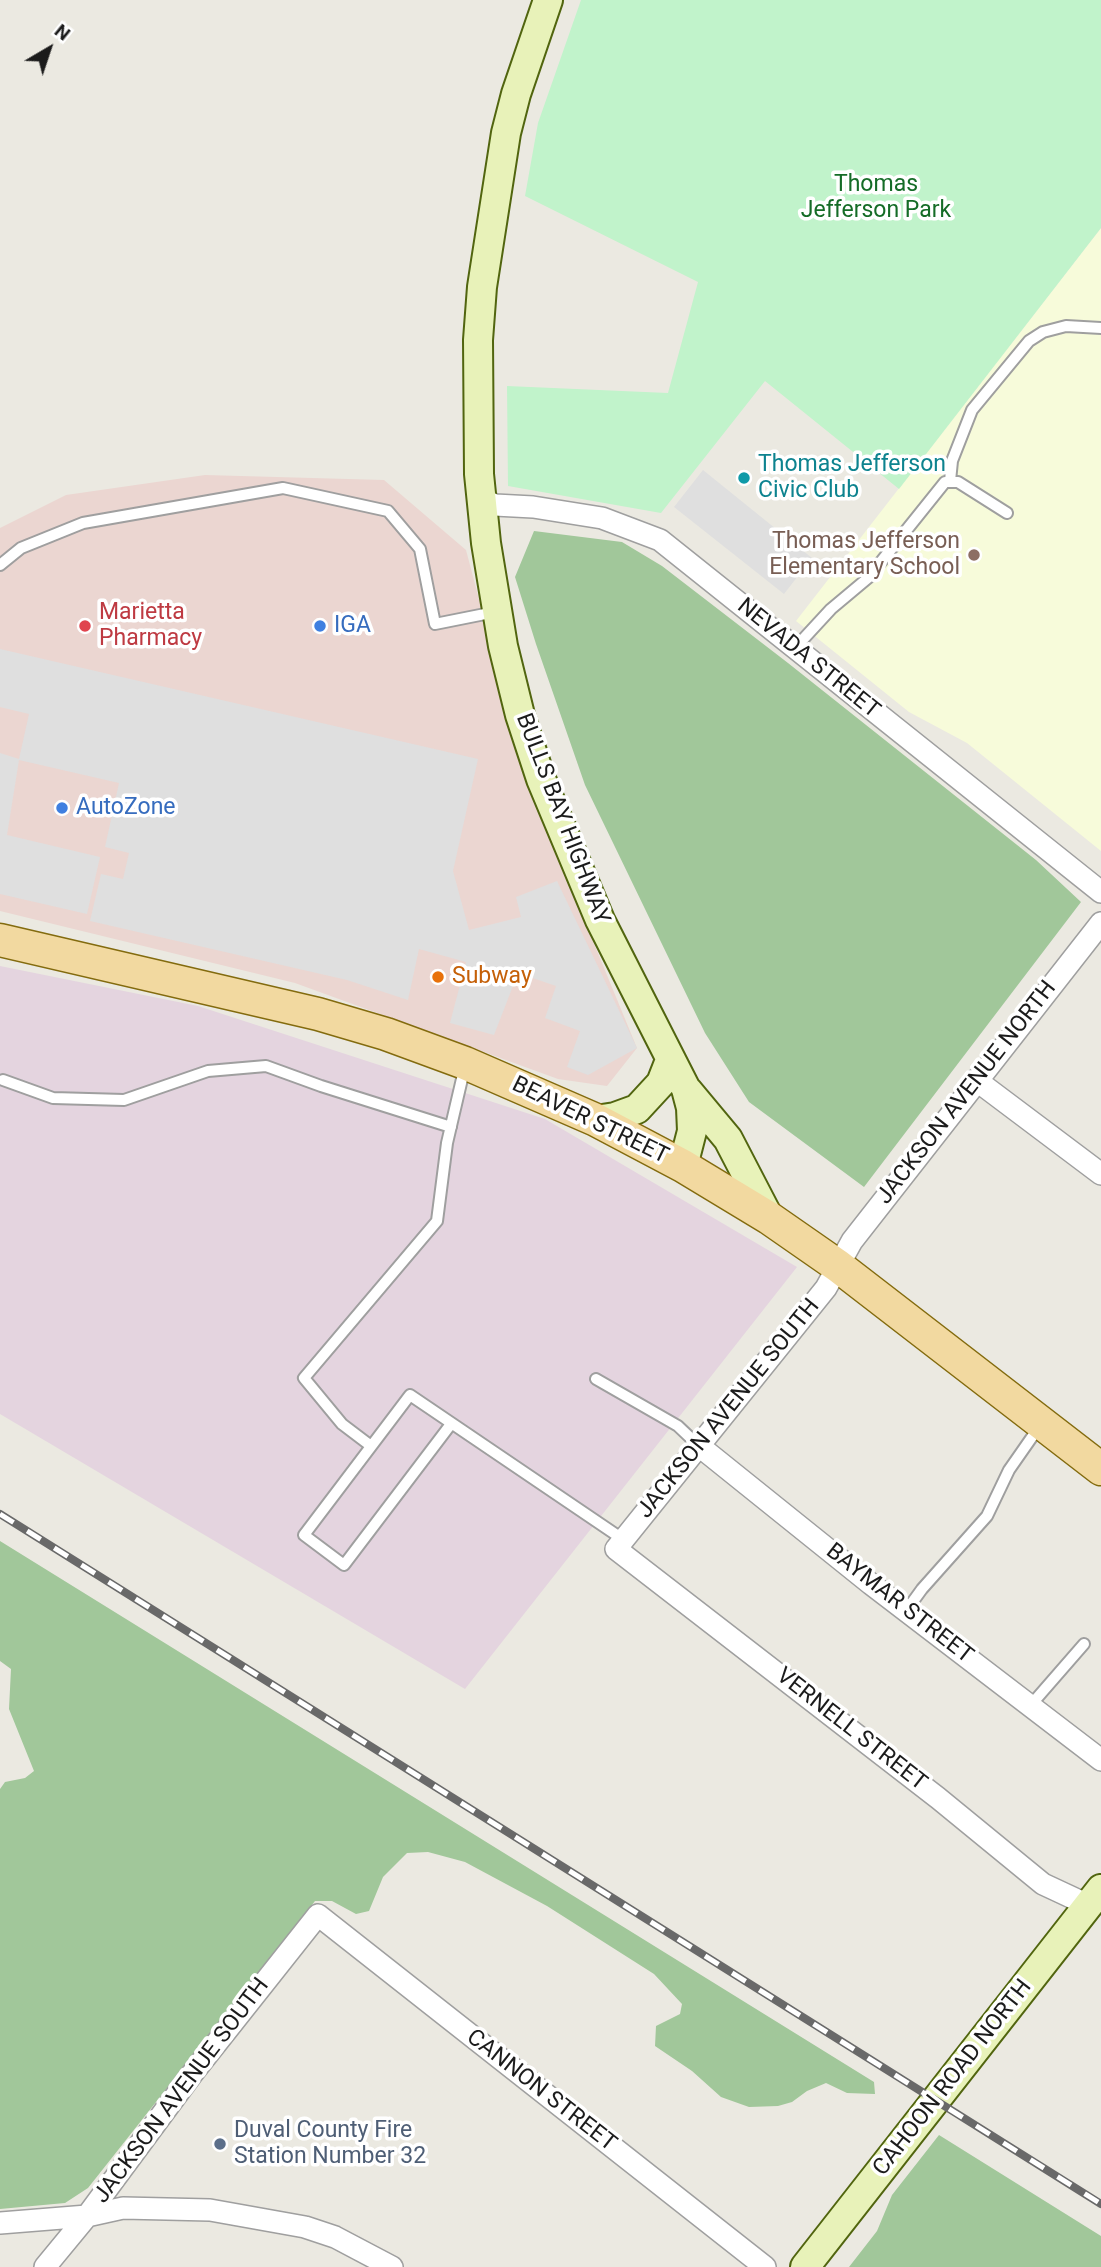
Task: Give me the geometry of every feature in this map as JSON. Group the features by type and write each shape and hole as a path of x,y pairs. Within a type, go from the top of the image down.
{"main road":[{"name":"BULLS BAY HIGHWAY","path":"548,0 516,94 506,133 482,287 478,340 479,474 486,543 503,646 520,715 545,790 600,920 686,1089 691,1108 692,1130 683,1166"},
{"name":"BEAVER STREET","path":"0,940 318,1014 386,1034 465,1063 596,1120 683,1166 838,1266 1101,1469"},
{"path":"596,1120 637,1109 661,1083 670,1060"},
{"path":"686,1089 728,1139 769,1219"},
{"name":"CAHOON ROAD NORTH","path":"805,2267 1094,1897"}],"street":[{"name":"NEVADA STREET","path":"482,499 495,505 533,507 602,518 660,540 1101,892"},
{"name":"JACKSON AVENUE NORTH","path":"838,1266 852,1241 1101,923"},
{"path":"976,1080 1101,1174"},
{"name":"JACKSON AVENUE SOUTH","path":"620,1545 826,1288 838,1266"},
{"name":"BAYMAR STREET","path":"698,1445 906,1611 1101,1760"},
{"name":"VERNELL STREET","path":"620,1545 1043,1884 1094,1897"},
{"name":"JACKSON AVENUE SOUTH","path":"45,2267 318,1914"},
{"name":"CANNON STREET","path":"318,1914 765,2267"},
{"path":"0,2222 87,2216 123,2208 210,2210 305,2227 335,2237 392,2267"}],"lane":[{"path":"950,481 952,461 972,410 1029,341 1043,332 1066,326 1101,328"},
{"path":"795,648 831,609 868,578 945,482 958,482 1007,513"},
{"path":"0,565 21,548 83,523 283,488 388,511 420,549 435,624 498,611"},
{"path":"371,1446 342,1424 304,1378 436,1221 451,1127 465,1063"},
{"path":"3,1080 53,1098 124,1100 208,1070 266,1066 451,1127"},
{"path":"596,1379 678,1426 698,1445"},
{"path":"451,1424 344,1565 304,1535 410,1395 451,1424 620,1545"},
{"path":"906,1611 987,1516 1009,1470 1042,1423"},
{"path":"1030,1706 1084,1644"}],"shaded area":[{"name":"Thomas Jefferson Elementary School","path":"1101,228 1101,851 967,743 909,712 796,621"},
{"path":"703,470 812,558 784,594 674,507"},
{"path":"205,475 384,480 466,550 527,781 637,1048 607,1086 558,1079 295,983 0,911 0,528 66,495"},
{"path":"0,649 478,759 453,871 469,930 521,917 516,897 557,881 637,1048 588,1075 567,1067 580,1031 545,1018 556,986 518,973 494,1035 450,1023 466,962 419,949 408,1000 347,980 90,921 101,874 123,879 129,853 105,847 119,783 19,760 7,835 100,857 87,914 0,894 0,753 19,759 29,714 0,707"},
{"path":"0,966 198,1006 545,1119 797,1267 465,1689 0,1414"}],"green space":[{"name":"Thomas Jefferson Park","path":"581,0 1101,0 1101,228 899,489 765,381 661,513 508,486 507,386 668,393 698,282 525,196 538,123"},
{"path":"534,531 622,542 662,566 1036,860 1081,902 864,1187 749,1102 705,1033 585,785 536,644 515,577"},
{"path":"0,1541 874,2082 875,2094 847,2093 826,2083 807,2091 792,2102 778,2106 749,2107 721,2097 692,2071 655,2046 656,2026 680,2014 682,2004 654,1974 547,1906 465,1862 428,1852 407,1853 383,1877 369,1911 356,1914 332,1901 315,1901 88,2188 65,2203 0,2209 0,1789 5,1782 25,1778 34,1771 9,1709 11,1669 0,1661"},
{"path":"939,2135 1101,2236 1101,2267 849,2267 877,2231 892,2195"}],"railway":[{"path":"0,1514 1101,2204"}],"place":[{"name":"Thomas Jefferson Civic Club","path":"744,478"},
{"name":"Thomas Jefferson Elementary School","path":"974,555"},
{"name":"Marietta Pharmacy","path":"85,626"},
{"name":"IGA","path":"320,626"},
{"name":"AutoZone","path":"62,808"},
{"name":"Subway","path":"438,977"},
{"name":"Duval County Fire Station Number 32","path":"220,2144"}]}
